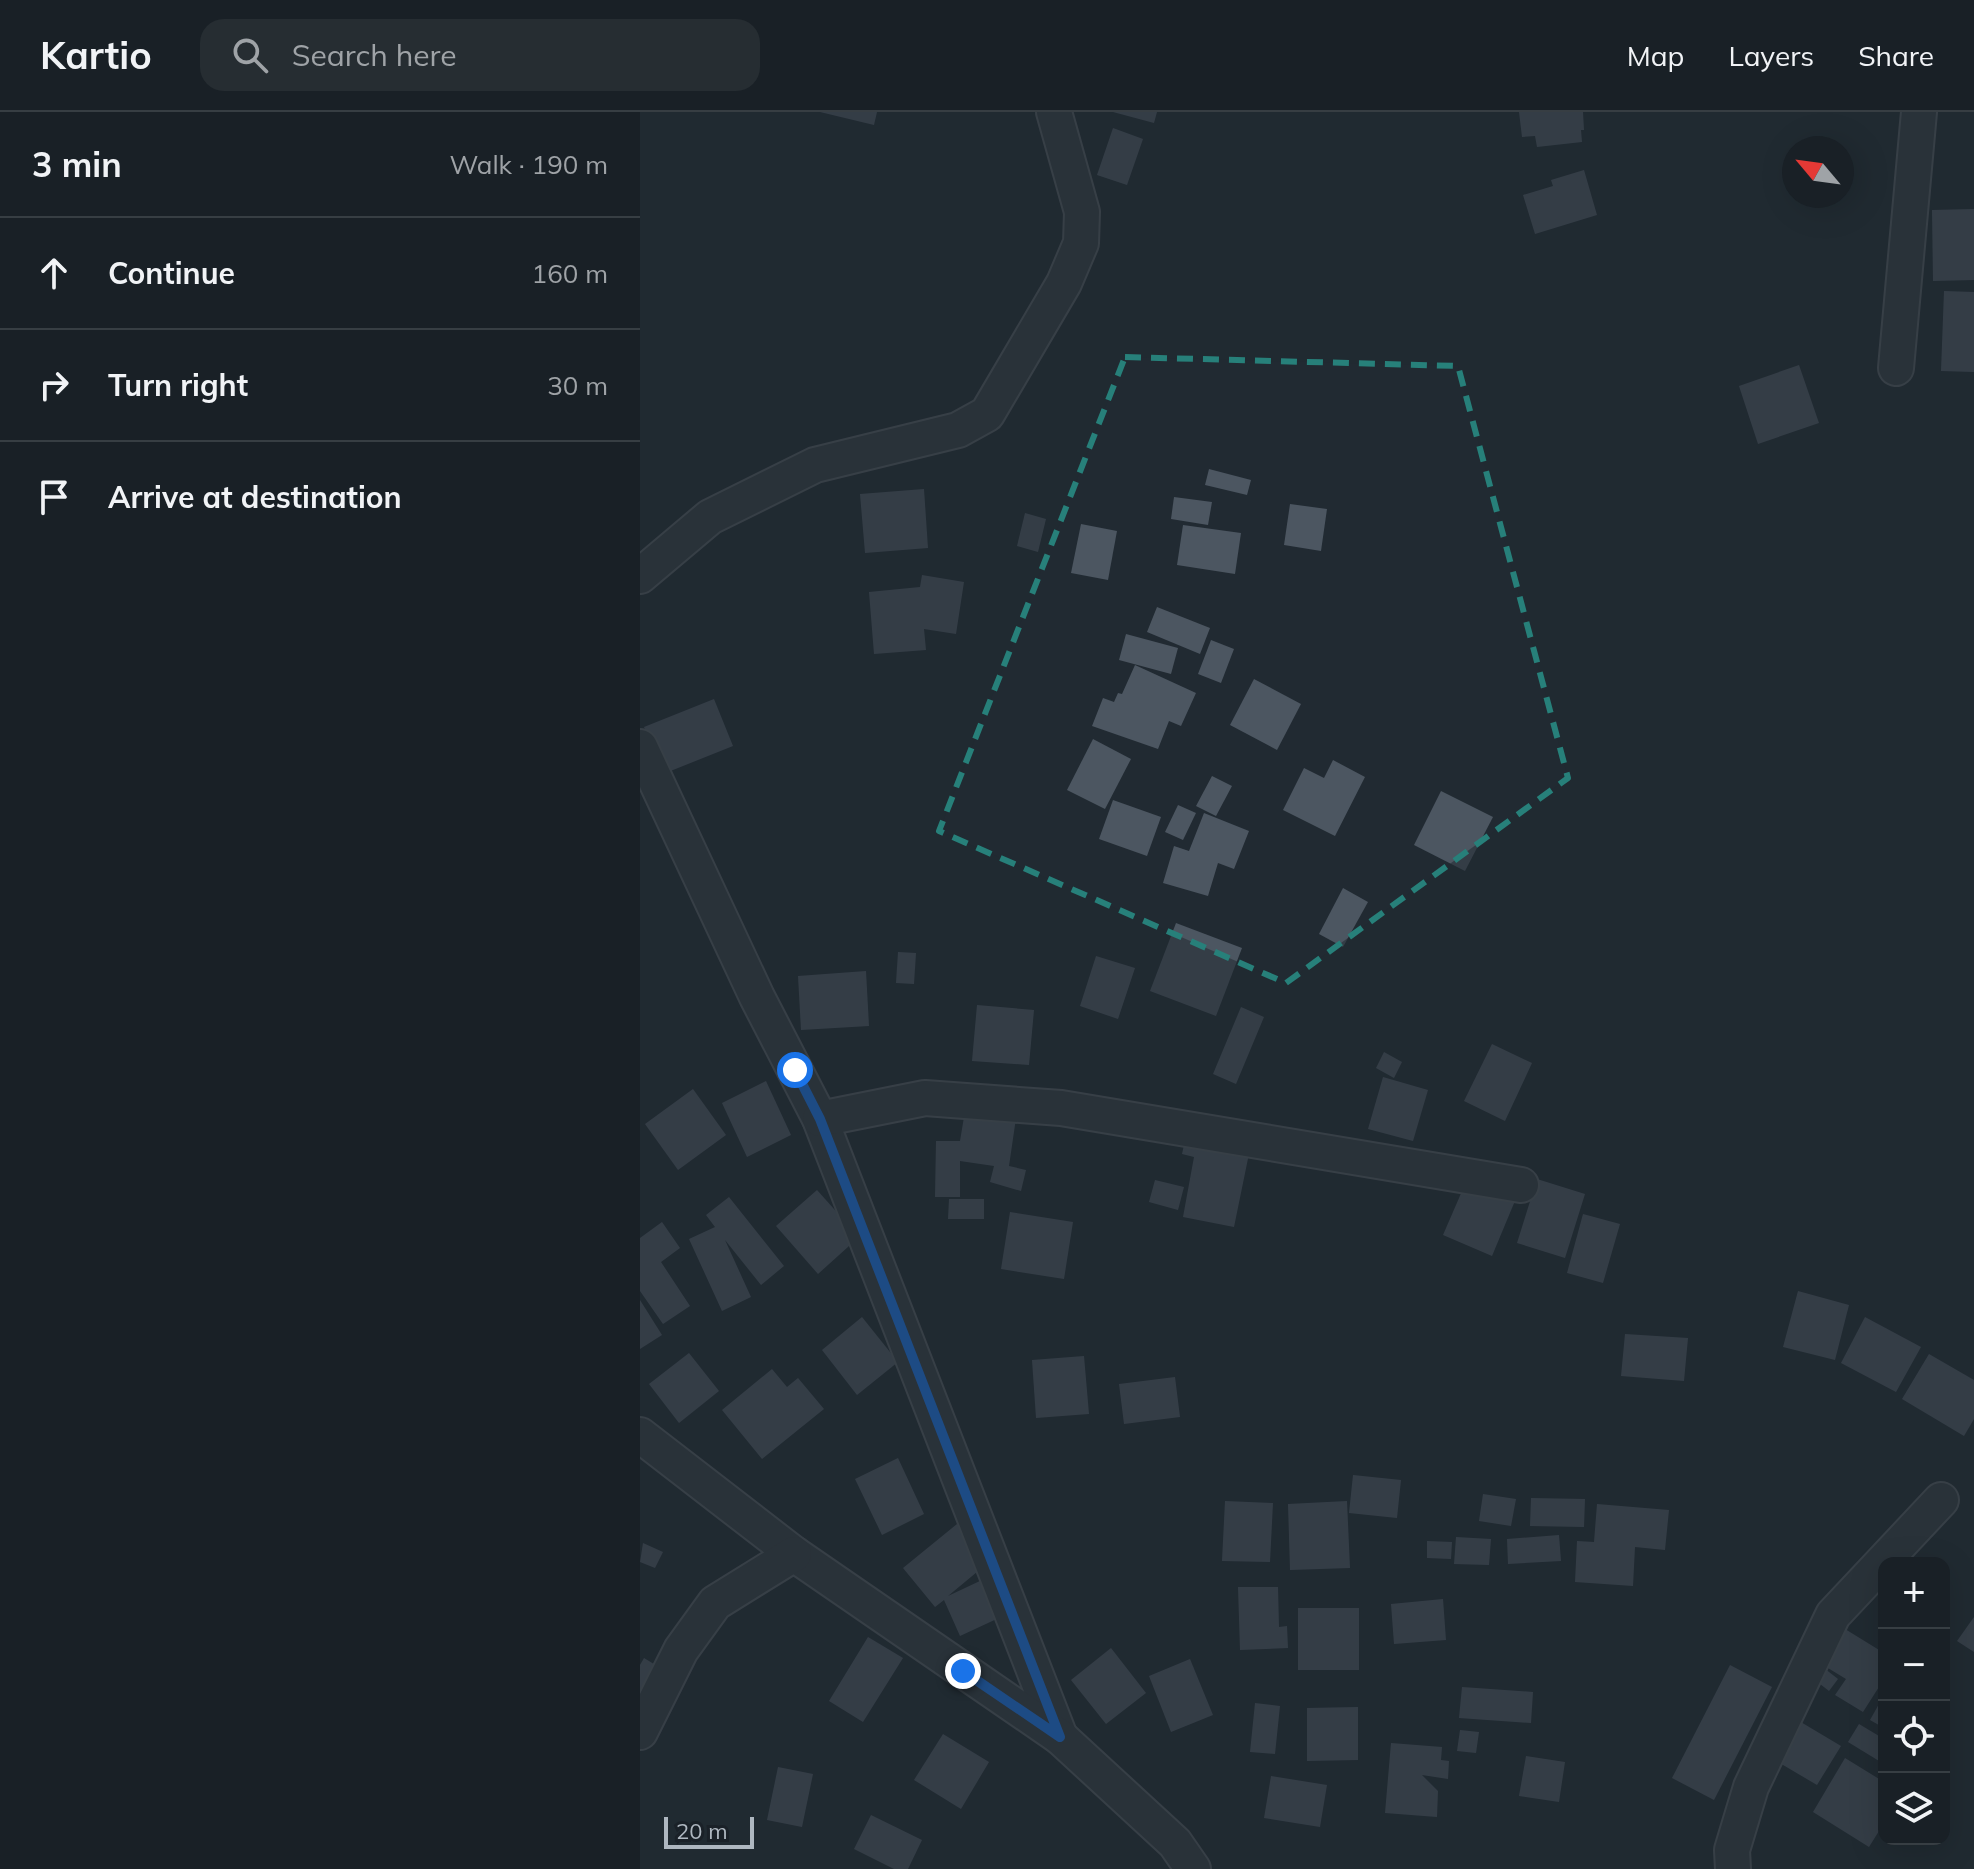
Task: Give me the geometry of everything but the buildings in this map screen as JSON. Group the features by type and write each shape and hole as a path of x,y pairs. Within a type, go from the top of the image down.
{"street":[{"path":"640,576 710,517 815,465 958,430 987,414 1064,283 1081,243 1082,212 1054,112"},
{"path":"1896,368 1919,112"},
{"path":"640,747 757,997 820,1119 1060,1737"},
{"path":"820,1119 925,1098 1061,1108 1521,1185"},
{"path":"640,1435 794,1554 1060,1737 1175,1843 1193,1869"},
{"path":"1733,1869 1732,1850 1751,1787 1833,1615 1941,1500"},
{"path":"640,1732 681,1650 715,1603 794,1554"}],"highlighted area":[{"path":"1125,357 1458,366 1568,778 1286,983 939,831"}],"route":[{"path":"795,1070 820,1119 1060,1737 963,1671"}]}
